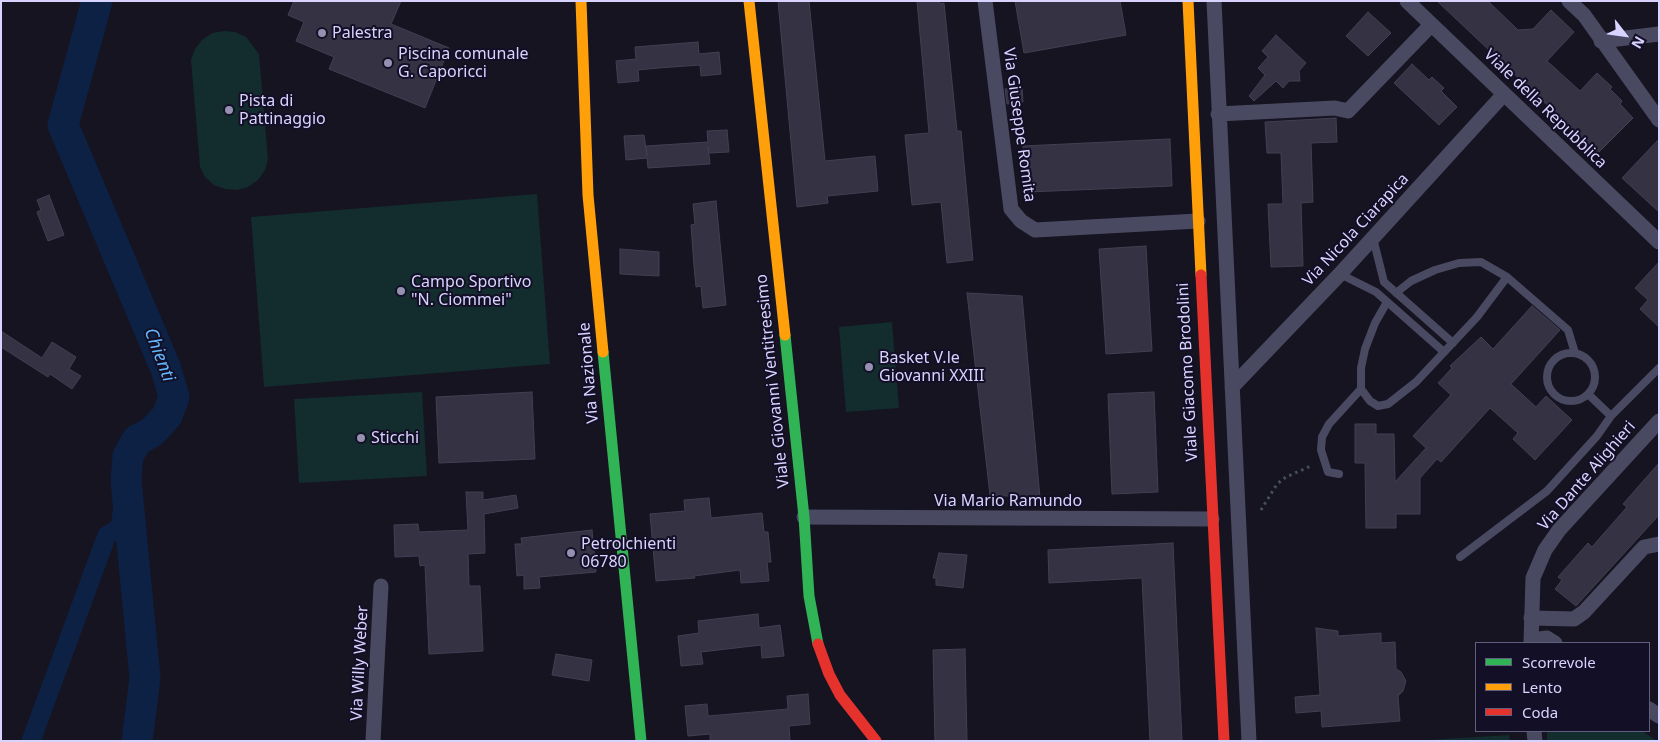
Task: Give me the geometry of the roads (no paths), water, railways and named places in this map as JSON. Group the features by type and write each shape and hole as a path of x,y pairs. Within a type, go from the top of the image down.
{"street":[{"name":"Via Nazionale","path":"581,1 588,195 641,741"},
{"name":"Viale Giovanni Ventitreesimo","path":"748,1 804,517 809,596 816,637 828,674 836,688 876,741"},
{"name":"Via Giuseppe Romita","path":"985,1 1011,209 1020,222 1035,230 1198,221"},
{"name":"Viale Giacomo Brodolini","path":"1188,1 1224,741"},
{"path":"1214,1 1249,741"},
{"name":"Viale della Repubblica","path":"1407,1 1659,242"},
{"path":"1570,1 1584,15 1659,120"},
{"path":"1218,114 1335,108 1348,111 1431,24"},
{"path":"1602,40 1659,34"},
{"name":"Via Nicola Ciarapica","path":"1232,387 1340,274 1504,94"},
{"name":"Via Dante Alighieri","path":"1531,641 1530,618 1533,578 1545,550 1559,530 1659,421"},
{"name":"Via Mario Ramundo","path":"804,517 1212,519"},
{"path":"1530,618 1574,619 1584,612 1651,545 1659,532"},
{"name":"Via Willy Weber","path":"374,741 381,586"},
{"path":"1531,641 1547,638 1553,642"}],"lane":[{"path":"1373,238 1384,282 1453,343"},
{"path":"1396,293 1411,281 1427,274 1459,264 1481,262 1507,277 1568,330 1574,353"},
{"path":"1340,274 1376,292 1444,352"},
{"path":"1387,302 1375,323 1365,349 1361,368 1361,388 1370,401 1378,406 1388,404 1416,382 1477,317 1507,277"},
{"path":"1566,353 1574,353 1588,359 1593,365 1595,380 1588,394 1574,401 1566,400 1552,392 1547,376 1553,361 1566,353"},
{"path":"1460,557 1547,491 1597,436 1611,416 1659,368"},
{"path":"1339,474 1328,472 1321,450 1322,437 1329,424 1361,388"},
{"path":"1588,394 1611,416"}],"waterway":[{"name":"Chienti","path":"97,1 63,125 166,369 174,397 167,416 152,432 137,440 128,456 126,480 145,678 137,741"},
{"path":"31,741 107,535 120,528 126,480"}],"place":[{"name":"Palestra","path":"322,33"},
{"name":"Piscina comunale G. Caporicci","path":"388,63"},
{"name":"Pista di Pattinaggio","path":"229,110"},
{"name":"Campo Sportivo \"N. Ciommei\"","path":"401,291"},
{"name":"Basket V.le Giovanni XXIII","path":"869,367"},
{"name":"Sticchi","path":"361,438"},
{"name":"Petrolchienti 06780","path":"571,553"}]}
